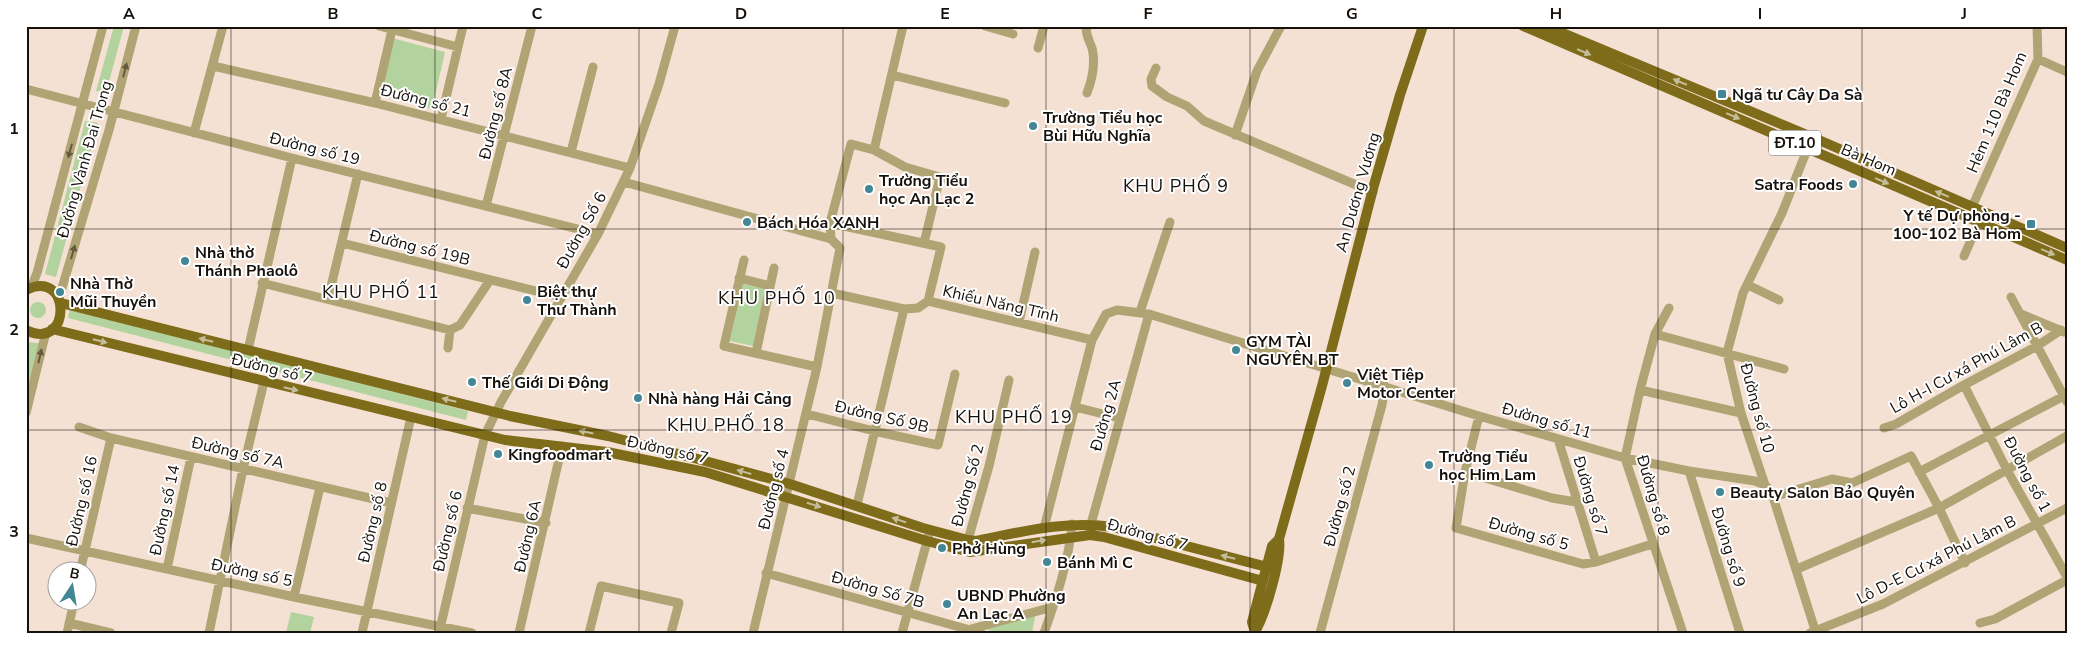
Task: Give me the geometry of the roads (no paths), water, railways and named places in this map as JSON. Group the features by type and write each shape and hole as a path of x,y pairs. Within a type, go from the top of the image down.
{"main road":[{"name":"An Dương Vương","path":"1254,632 1252,622 1280,548 1279,538 1373,192 1400,95 1423,26"},
{"name":"Bà Hom","path":"1523,26 1569,36 1807,149 2067,260"},
{"name":"Bà Hom","path":"1546,26 1812,137 2067,248"},
{"name":"Đường số 7","path":"28,289 47,288 60,301 496,412 608,436 790,484 930,530 968,540 975,541 1072,524 1091,524 1113,527 1271,568"},
{"path":"49,331 61,318 60,301"},
{"name":"Đường số 7","path":"26,330 35,334 49,331 485,435 607,452 705,472 927,541 970,552 1071,536 1090,535 1104,537 1267,582"}],"street":[{"name":"Đường Vành Đai Trong","path":"28,289 37,273 103,26"},
{"name":"Đường Vành Đai Trong","path":"60,301 114,113 136,26"},
{"path":"194,132 223,26"},
{"path":"380,26 458,47"},
{"path":"441,119 463,26"},
{"name":"Đường số 8A","path":"486,206 532,26"},
{"name":"Đường Số 6","path":"485,435 560,297 598,234 624,182 660,84 675,26"},
{"path":"874,150 903,26"},
{"path":"985,26 1013,34"},
{"path":"1038,48 1044,26"},
{"path":"1086,26 1086,38 1093,52 1094,77 1087,93"},
{"path":"1235,135 1258,71 1281,26"},
{"name":"Hẻm 110 Bà Hom","path":"1972,207 2038,59 2037,26"},
{"path":"375,103 392,30"},
{"path":"2038,59 2067,72"},
{"name":"Đường số 21","path":"213,66 441,119 630,168"},
{"path":"571,152 593,67"},
{"path":"1156,68 1150,79 1152,86 1167,97 1188,106 1204,121 1373,192"},
{"path":"892,75 1005,103"},
{"name":"Đường số 19","path":"26,89 114,113 598,234"},
{"name":"Đường số 10","path":"1812,137 1782,213 1743,293 1727,353 1741,413 1765,485 1773,497 1814,632"},
{"path":"831,239 830,223 851,144 874,150 905,167 957,182"},
{"path":"248,350 292,158"},
{"path":"328,299 358,174"},
{"path":"924,243 940,177"},
{"path":"624,182 831,239 840,248 832,294"},
{"name":"Đường 2A","path":"1091,524 1144,313 1170,222"},
{"path":"1964,256 1979,222"},
{"path":"830,223 941,247 928,301"},
{"name":"Đường số 19B","path":"342,243 560,297"},
{"path":"1019,322 1034,252"},
{"path":"744,260 724,346 817,367"},
{"path":"756,353 774,268"},
{"path":"740,278 770,286"},
{"path":"262,283 450,330 460,325 490,280"},
{"path":"1748,285 1778,300"},
{"name":"Khiếu Năng Tĩnh","path":"832,294 904,309 918,308 928,301 1092,340"},
{"name":"Đường số 4","path":"757,632 766,573 807,414 832,294"},
{"path":"1919,472 2065,399 2011,298"},
{"name":"Đường số 8","path":"1669,308 1655,334 1625,458 1683,633"},
{"path":"857,505 904,309"},
{"path":"1044,528 1092,340 1106,314 1117,310 1144,313 1326,368"},
{"path":"2021,314 2064,332"},
{"path":"448,348 450,330"},
{"path":"26,413 49,331"},
{"name":"Lô H-I Cư xá Phú Lâm B","path":"1884,428 1896,424 1964,385 2064,332"},
{"path":"1655,334 1784,369"},
{"name":"Đường số 11","path":"1326,368 1479,416 1625,458 1689,471 1754,481 1765,485"},
{"name":"Đường Số 9B","path":"807,414 874,431 938,444 955,374"},
{"name":"Đường Số 2","path":"968,540 989,466 1009,380"},
{"path":"209,633 243,469 264,382"},
{"name":"Đường số 1","path":"1964,385 2007,470 2067,579"},
{"name":"Đường số 2","path":"1320,633 1382,405 1385,386"},
{"path":"1640,390 1741,413"},
{"path":"1075,407 1119,418"},
{"path":"1479,416 1465,472 1552,498 1576,502"},
{"name":"Đường số 8","path":"362,633 411,417"},
{"name":"Đường số 7A","path":"79,427 111,438 391,503"},
{"name":"Đường số 6","path":"440,629 485,435"},
{"path":"1796,570 1939,508 2067,436"},
{"name":"Đường số 16","path":"82,562 111,438"},
{"name":"Đường số 7","path":"1558,439 1596,562"},
{"name":"Đường 6A","path":"519,633 546,523 562,446"},
{"path":"1773,497 1832,479 1852,484 1911,456 1939,508 1965,563"},
{"name":"Đường số 14","path":"167,570 192,457"},
{"name":"Đường số 9","path":"1689,471 1740,633"},
{"name":"Đường số 5","path":"1465,472 1456,528 1582,564 1596,562 1652,544"},
{"path":"294,597 320,486"},
{"path":"467,508 546,523"},
{"name":"Lô D-E Cư xá Phú Lâm B","path":"1814,632 1883,604 1965,563 2067,508"},
{"path":"1044,633 1053,607 1071,536 1072,524"},
{"name":"Đường số 2","path":"902,633 930,530"},
{"name":"Đường số 5","path":"26,538 440,629 472,633"},
{"name":"Đường Số 7B","path":"766,573 981,633"},
{"path":"1980,623 1995,619 2067,579"},
{"path":"589,633 601,586 679,604 671,633"},
{"path":"967,630 1053,607"},
{"path":"72,612 68,628 111,633"}],"place":[{"name":"Ngã tư Cây Da Sà","path":"1722,94"},
{"name":"Trường Tiểu học Bùi Hữu Nghĩa","path":"1033,126"},
{"name":"Satra Foods","path":"1853,184"},
{"name":"Trường Tiểu học An Lạc 2","path":"869,189"},
{"name":"Bách Hóa XANH","path":"747,222"},
{"name":"Y tế Dự phòng - 100-102 Bà Hom","path":"2031,224"},
{"name":"Nhà thờ Thánh Phaolô","path":"185,261"},
{"name":"Nhà Thờ Mũi Thuyền","path":"60,292"},
{"name":"Biệt thự Thư Thành","path":"527,300"},
{"name":"GYM TÀI NGUYÊN BT","path":"1236,350"},
{"name":"Thế Giới Di Động","path":"472,382"},
{"name":"Việt Tiệp Motor Center","path":"1347,383"},
{"name":"Nhà hàng Hải Cảng","path":"638,398"},
{"name":"Kingfoodmart","path":"498,454"},
{"name":"Trường Tiểu học Him Lam","path":"1429,465"},
{"name":"Beauty Salon Bảo Quyên","path":"1720,492"},
{"name":"Phở Hùng","path":"942,548"},
{"name":"Bánh Mì C","path":"1047,562"},
{"name":"UBND Phường An Lạc A","path":"947,604"}],"district":[{"name":"KHU PHỐ 9","path":"1176,186"},
{"name":"KHU PHỐ 11","path":"381,292"},
{"name":"KHU PHỐ 10","path":"777,298"},
{"name":"KHU PHỐ 19","path":"1014,417"},
{"name":"KHU PHỐ 18","path":"726,425"}]}
